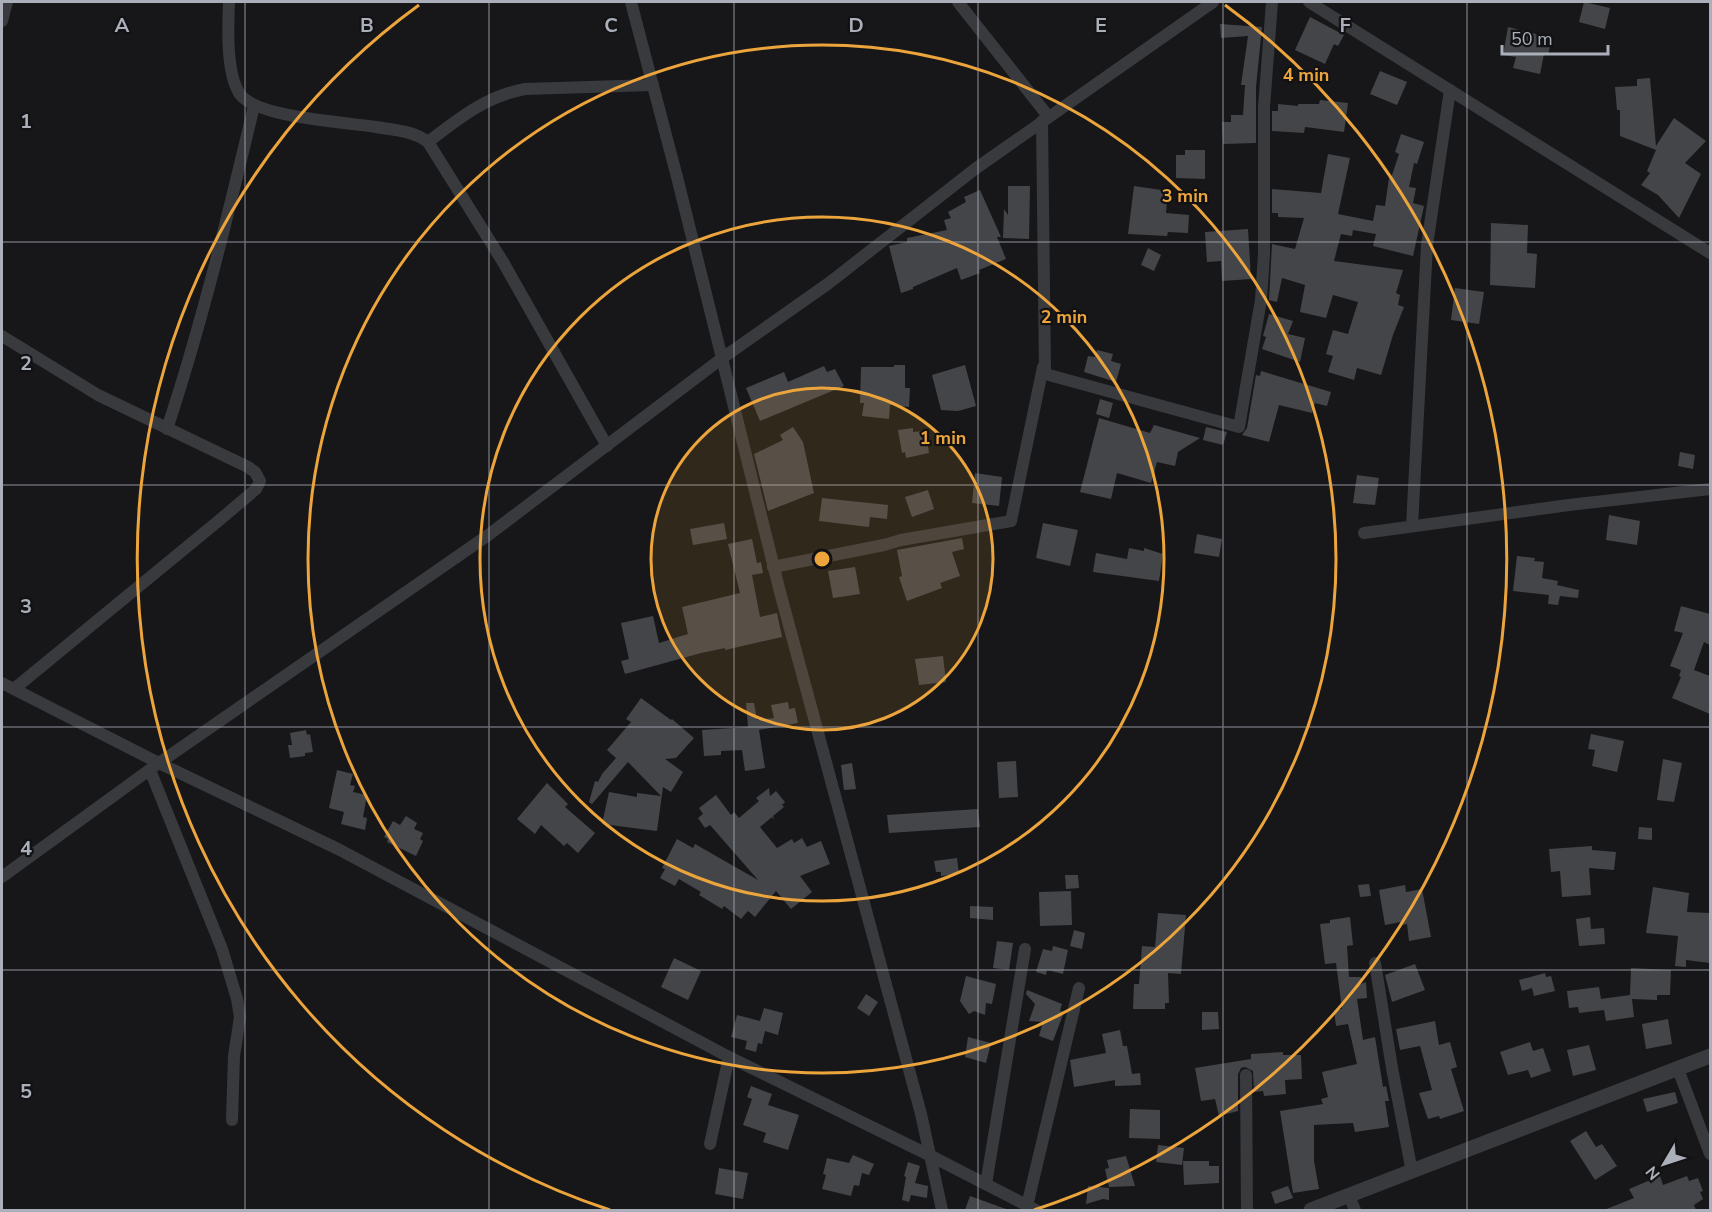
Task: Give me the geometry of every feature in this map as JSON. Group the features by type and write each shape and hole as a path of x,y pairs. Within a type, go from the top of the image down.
{"street":[{"path":"2,21 7,2"},
{"path":"229,2 230,64 236,87 241,96 254,106 288,115 393,130 420,136 428,142 503,262 607,446"},
{"path":"631,2 773,567 898,1026 931,1156 942,1210"},
{"path":"773,567 901,540 1011,521 1043,367 1045,119 958,2"},
{"path":"2,877 154,766 430,577 721,359 829,283 975,169 1212,2"},
{"path":"1043,367 1049,375 1239,427 1261,300 1264,254 1263,107 1272,2"},
{"path":"1309,2 1710,253"},
{"path":"428,142 468,111 512,91 653,85"},
{"path":"1412,526 1427,245 1450,90"},
{"path":"167,429 190,360 254,106"},
{"path":"2,336 98,395 248,467 259,477 259,484 251,494 14,689"},
{"path":"1364,532 1668,492 1710,489"},
{"path":"2,683 154,766 338,849 729,1057 1031,1208 1079,988"},
{"path":"154,766 222,948 237,999 240,1017 234,1056 232,1120"},
{"path":"986,1184 1025,949"},
{"path":"1375,963 1412,1172"},
{"path":"1311,1210 1352,1203 1412,1172 1710,1056"},
{"path":"710,1144 729,1057"},
{"path":"1678,1069 1710,1154"},
{"path":"1246,1075 1247,1210"}],"building":[{"path":"1584,2 1610,8 1605,29 1579,22"},
{"path":"1310,17 1344,35 1338,46 1334,44 1325,64 1295,50"},
{"path":"1220,24 1262,27 1256,87 1256,143 1223,144 1222,122 1231,122 1231,115 1243,115 1245,85 1241,85 1248,36 1221,38"},
{"path":"1508,27 1552,38 1548,55 1544,54 1540,74 1513,68 1516,57 1503,55"},
{"path":"1380,71 1407,82 1397,105 1370,94"},
{"path":"1650,78 1656,146 1674,118 1706,141 1685,163 1701,174 1679,218 1658,195 1641,185 1650,173 1647,171 1656,150 1620,136 1620,110 1617,110 1615,87 1637,86 1637,79"},
{"path":"1320,100 1348,103 1344,132 1305,127 1304,133 1272,131 1272,111 1278,111 1278,104 1298,106 1298,104 1319,104"},
{"path":"1401,134 1424,142 1417,164 1414,163 1409,187 1416,188 1413,203 1424,206 1413,256 1373,246 1376,234 1353,230 1352,236 1341,234 1334,261 1403,270 1396,293 1400,295 1398,305 1404,307 1381,375 1357,368 1354,380 1328,372 1333,356 1326,354 1333,330 1348,334 1358,302 1333,295 1326,318 1300,312 1305,285 1282,278 1277,302 1269,300 1272,244 1295,249 1304,218 1278,217 1278,213 1272,213 1272,189 1321,193 1328,154 1350,158 1338,214 1373,221 1376,205 1385,206 1389,178 1391,178 1399,154 1395,152"},
{"path":"1185,150 1205,150 1205,179 1176,178 1176,155 1185,155"},
{"path":"1008,186 1030,186 1029,239 1003,238 1004,209 1008,215"},
{"path":"1134,186 1168,191 1166,213 1189,215 1188,233 1168,232 1167,236 1128,234"},
{"path":"980,190 1001,237 997,237 1006,259 961,280 957,268 901,293 889,246 907,242 907,238 947,230 944,220 951,218 948,212 966,202 964,197"},
{"path":"1491,223 1528,225 1527,253 1537,254 1535,288 1490,285"},
{"path":"1248,229 1251,279 1222,281 1221,261 1207,262 1205,232"},
{"path":"1148,248 1161,255 1154,271 1141,265"},
{"path":"1455,288 1484,292 1479,324 1451,320"},
{"path":"1269,314 1293,321 1288,334 1305,338 1300,362 1262,349"},
{"path":"1097,350 1113,354 1111,361 1121,364 1116,382 1084,372 1088,356 1095,357"},
{"path":"894,365 905,365 905,388 910,388 909,407 890,405 889,419 862,416 864,403 860,403 861,367 894,367"},
{"path":"965,365 976,406 958,411 941,410 932,375"},
{"path":"824,366 827,372 835,369 844,386 760,421 746,388 784,372 788,382"},
{"path":"1261,371 1331,392 1327,406 1315,403 1312,413 1279,405 1269,442 1242,435 1247,428 1256,375 1260,376"},
{"path":"1100,399 1113,403 1109,418 1096,414"},
{"path":"1099,418 1150,433 1154,425 1200,438 1178,452 1175,466 1157,462 1151,483 1117,473 1111,499 1080,492"},
{"path":"793,427 803,442 814,493 768,511 754,454 783,440 780,435"},
{"path":"1206,427 1227,432 1223,445 1203,440"},
{"path":"913,428 913,432 926,431 929,453 906,458 905,452 902,453 898,430"},
{"path":"1680,452 1695,455 1693,469 1678,466"},
{"path":"975,473 1002,477 999,506 972,503"},
{"path":"1357,475 1379,478 1375,505 1353,503"},
{"path":"928,490 934,509 912,517 905,497"},
{"path":"822,498 888,505 887,519 870,517 869,527 819,521"},
{"path":"1609,515 1640,521 1637,545 1606,540"},
{"path":"724,523 727,539 693,545 690,529"},
{"path":"1043,523 1078,530 1070,566 1036,558"},
{"path":"1197,534 1222,539 1219,557 1194,553"},
{"path":"962,538 964,549 952,552 960,576 940,583 942,588 907,601 899,577 902,576 897,550"},
{"path":"752,539 757,563 761,562 763,573 752,575 760,617 777,613 782,637 701,653 625,674 621,661 629,659 621,623 653,616 659,643 688,634 682,607 740,593 728,544"},
{"path":"1129,548 1144,551 1144,548 1163,554 1159,581 1093,572 1096,553 1127,559"},
{"path":"1517,556 1535,558 1534,561 1544,562 1542,578 1558,581 1557,585 1579,590 1578,598 1560,596 1558,605 1548,604 1549,595 1513,591"},
{"path":"855,567 860,594 833,598 828,571"},
{"path":"1681,606 1710,614 1710,645 1704,642 1694,670 1710,676 1710,714 1672,698 1681,677 1679,676 1681,670 1670,666 1683,633 1674,631"},
{"path":"943,656 946,682 919,685 915,659"},
{"path":"641,698 672,719 694,738 676,758 665,759 683,772 671,792 663,787 657,831 602,824 609,792 637,797 637,793 661,796 628,762 592,804 589,802 595,781 598,782 616,758 607,750 631,722 626,719"},
{"path":"788,702 789,709 795,708 798,723 759,730 765,768 745,771 742,750 721,751 721,755 704,756 702,730 748,727 746,703 754,703 757,720 774,718 771,705"},
{"path":"306,730 307,735 310,734 313,752 305,753 305,756 290,758 288,745 292,745 290,733"},
{"path":"1591,734 1624,741 1617,772 1592,766 1595,750 1588,749"},
{"path":"1663,759 1682,763 1674,802 1657,800"},
{"path":"1016,761 1018,797 999,798 997,762"},
{"path":"852,763 856,789 844,790 841,765"},
{"path":"337,770 353,774 350,785 355,786 353,792 367,795 363,817 367,818 365,830 341,824 344,812 329,808"},
{"path":"547,783 568,804 565,807 595,833 578,853 567,843 564,846 541,825 535,834 517,819"},
{"path":"769,788 770,796 776,791 785,802 782,805 784,807 773,816 774,820 772,817 760,827 777,848 792,839 794,843 802,838 807,847 821,841 830,864 800,876 812,892 791,909 776,891 755,917 748,911 741,919 724,906 722,909 699,895 701,892 679,879 675,886 660,878 665,869 662,868 677,839 693,848 695,844 758,880 710,825 705,828 698,818 703,814 699,808 716,795 731,815 734,812 739,818 759,801 756,798"},
{"path":"978,809 980,827 889,833 887,815"},
{"path":"406,816 417,823 414,829 423,833 420,839 423,841 416,856 387,842 388,839 384,837 393,821 400,825"},
{"path":"1639,827 1652,828 1652,840 1638,839"},
{"path":"1592,846 1592,850 1616,852 1614,870 1589,868 1591,895 1562,897 1560,871 1551,872 1549,849"},
{"path":"957,858 959,874 941,876 941,872 936,872 934,861"},
{"path":"1065,875 1078,875 1079,888 1066,889"},
{"path":"1369,884 1371,896 1360,897 1358,885"},
{"path":"1405,885 1406,892 1422,889 1431,937 1409,941 1407,924 1402,925 1401,922 1385,925 1379,890"},
{"path":"1653,887 1689,893 1687,912 1710,913 1710,963 1686,960 1686,967 1675,966 1678,936 1646,933"},
{"path":"1071,891 1072,925 1040,926 1039,892"},
{"path":"970,906 993,907 993,920 970,918"},
{"path":"1158,913 1186,915 1181,974 1168,973 1169,1003 1165,1003 1165,1009 1133,1009 1134,984 1139,984 1142,946 1155,947"},
{"path":"1350,917 1353,945 1347,946 1349,977 1361,977 1361,984 1366,982 1367,998 1357,999 1363,1040 1375,1037 1383,1087 1386,1086 1389,1101 1385,1101 1389,1127 1355,1132 1353,1123 1314,1125 1314,1161 1319,1189 1293,1193 1280,1111 1323,1104 1321,1099 1328,1097 1322,1072 1357,1064 1348,1024 1336,1026 1334,1010 1342,1009 1336,963 1325,964 1320,924"},
{"path":"1590,917 1591,929 1604,928 1605,944 1579,946 1576,919"},
{"path":"1074,930 1085,933 1082,949 1070,946"},
{"path":"997,941 1013,943 1009,970 993,968"},
{"path":"1053,946 1068,950 1063,974 1047,970 1046,975 1036,972 1043,949 1052,951"},
{"path":"674,958 701,971 688,1000 661,987"},
{"path":"1415,964 1425,990 1392,1002 1385,975"},
{"path":"1631,968 1671,970 1670,995 1657,995 1657,1000 1632,999 1634,1017 1606,1021 1604,1010 1579,1013 1578,1007 1569,1008 1567,991 1599,987 1601,999 1630,995"},
{"path":"1545,973 1546,977 1551,976 1555,991 1534,996 1532,988 1522,991 1519,980"},
{"path":"966,976 996,984 992,1004 986,1003 985,1015 974,1011 969,1014 960,1001"},
{"path":"1027,990 1062,1004 1060,1011 1064,1012 1053,1041 1039,1036 1043,1022 1029,1021 1035,1004 1026,994"},
{"path":"866,994 878,1002 869,1016 857,1008"},
{"path":"764,1008 783,1013 778,1035 765,1031 762,1044 758,1043 756,1052 745,1049 747,1041 731,1037 737,1015 760,1021"},
{"path":"1202,1012 1218,1012 1219,1029 1202,1030"},
{"path":"1668,1019 1672,1044 1646,1049 1642,1024"},
{"path":"1435,1021 1439,1045 1450,1042 1457,1067 1451,1069 1464,1111 1440,1119 1439,1116 1428,1119 1419,1093 1432,1090 1420,1046 1400,1050 1396,1029"},
{"path":"1120,1030 1123,1046 1127,1046 1132,1074 1140,1073 1141,1085 1115,1086 1115,1080 1074,1087 1070,1060 1106,1053 1102,1034"},
{"path":"968,1037 991,1043 986,1063 965,1057"},
{"path":"1530,1042 1533,1051 1543,1048 1551,1071 1531,1078 1528,1070 1508,1075 1500,1052"},
{"path":"1589,1045 1596,1070 1573,1076 1567,1050"},
{"path":"1283,1052 1283,1055 1301,1055 1302,1079 1285,1080 1286,1094 1264,1096 1263,1091 1254,1092 1253,1071 1245,1067 1241,1068 1238,1074 1238,1111 1219,1116 1215,1099 1201,1101 1195,1068 1251,1059 1251,1054"},
{"path":"751,1086 772,1094 768,1105 799,1115 788,1150 763,1142 766,1133 743,1125 752,1099 747,1097"},
{"path":"1675,1092 1678,1103 1647,1112 1643,1099"},
{"path":"1130,1109 1160,1110 1160,1139 1129,1138"},
{"path":"1586,1131 1596,1147 1602,1144 1617,1166 1595,1180 1570,1141"},
{"path":"1158,1145 1184,1148 1182,1165 1156,1162"},
{"path":"853,1155 874,1164 869,1175 862,1173 859,1186 854,1185 851,1196 822,1189 827,1158 849,1163"},
{"path":"1126,1156 1135,1186 1109,1187 1105,1169 1109,1168 1107,1160"},
{"path":"1183,1161 1209,1161 1209,1166 1219,1166 1219,1183 1184,1185"},
{"path":"908,1162 920,1166 915,1183 928,1186 927,1198 911,1195 909,1202 902,1200"},
{"path":"719,1168 748,1173 743,1199 715,1194"},
{"path":"1660,1176 1663,1185 1687,1176 1689,1181 1698,1178 1703,1191 1700,1192 1703,1199 1694,1205 1696,1210 1604,1210 1634,1198 1629,1189"},
{"path":"1088,1186 1109,1188 1109,1200 1103,1199 1086,1204"},
{"path":"1288,1186 1293,1198 1275,1204 1271,1192"},
{"path":"970,1196 1006,1209 1006,1210 965,1210"}]}
